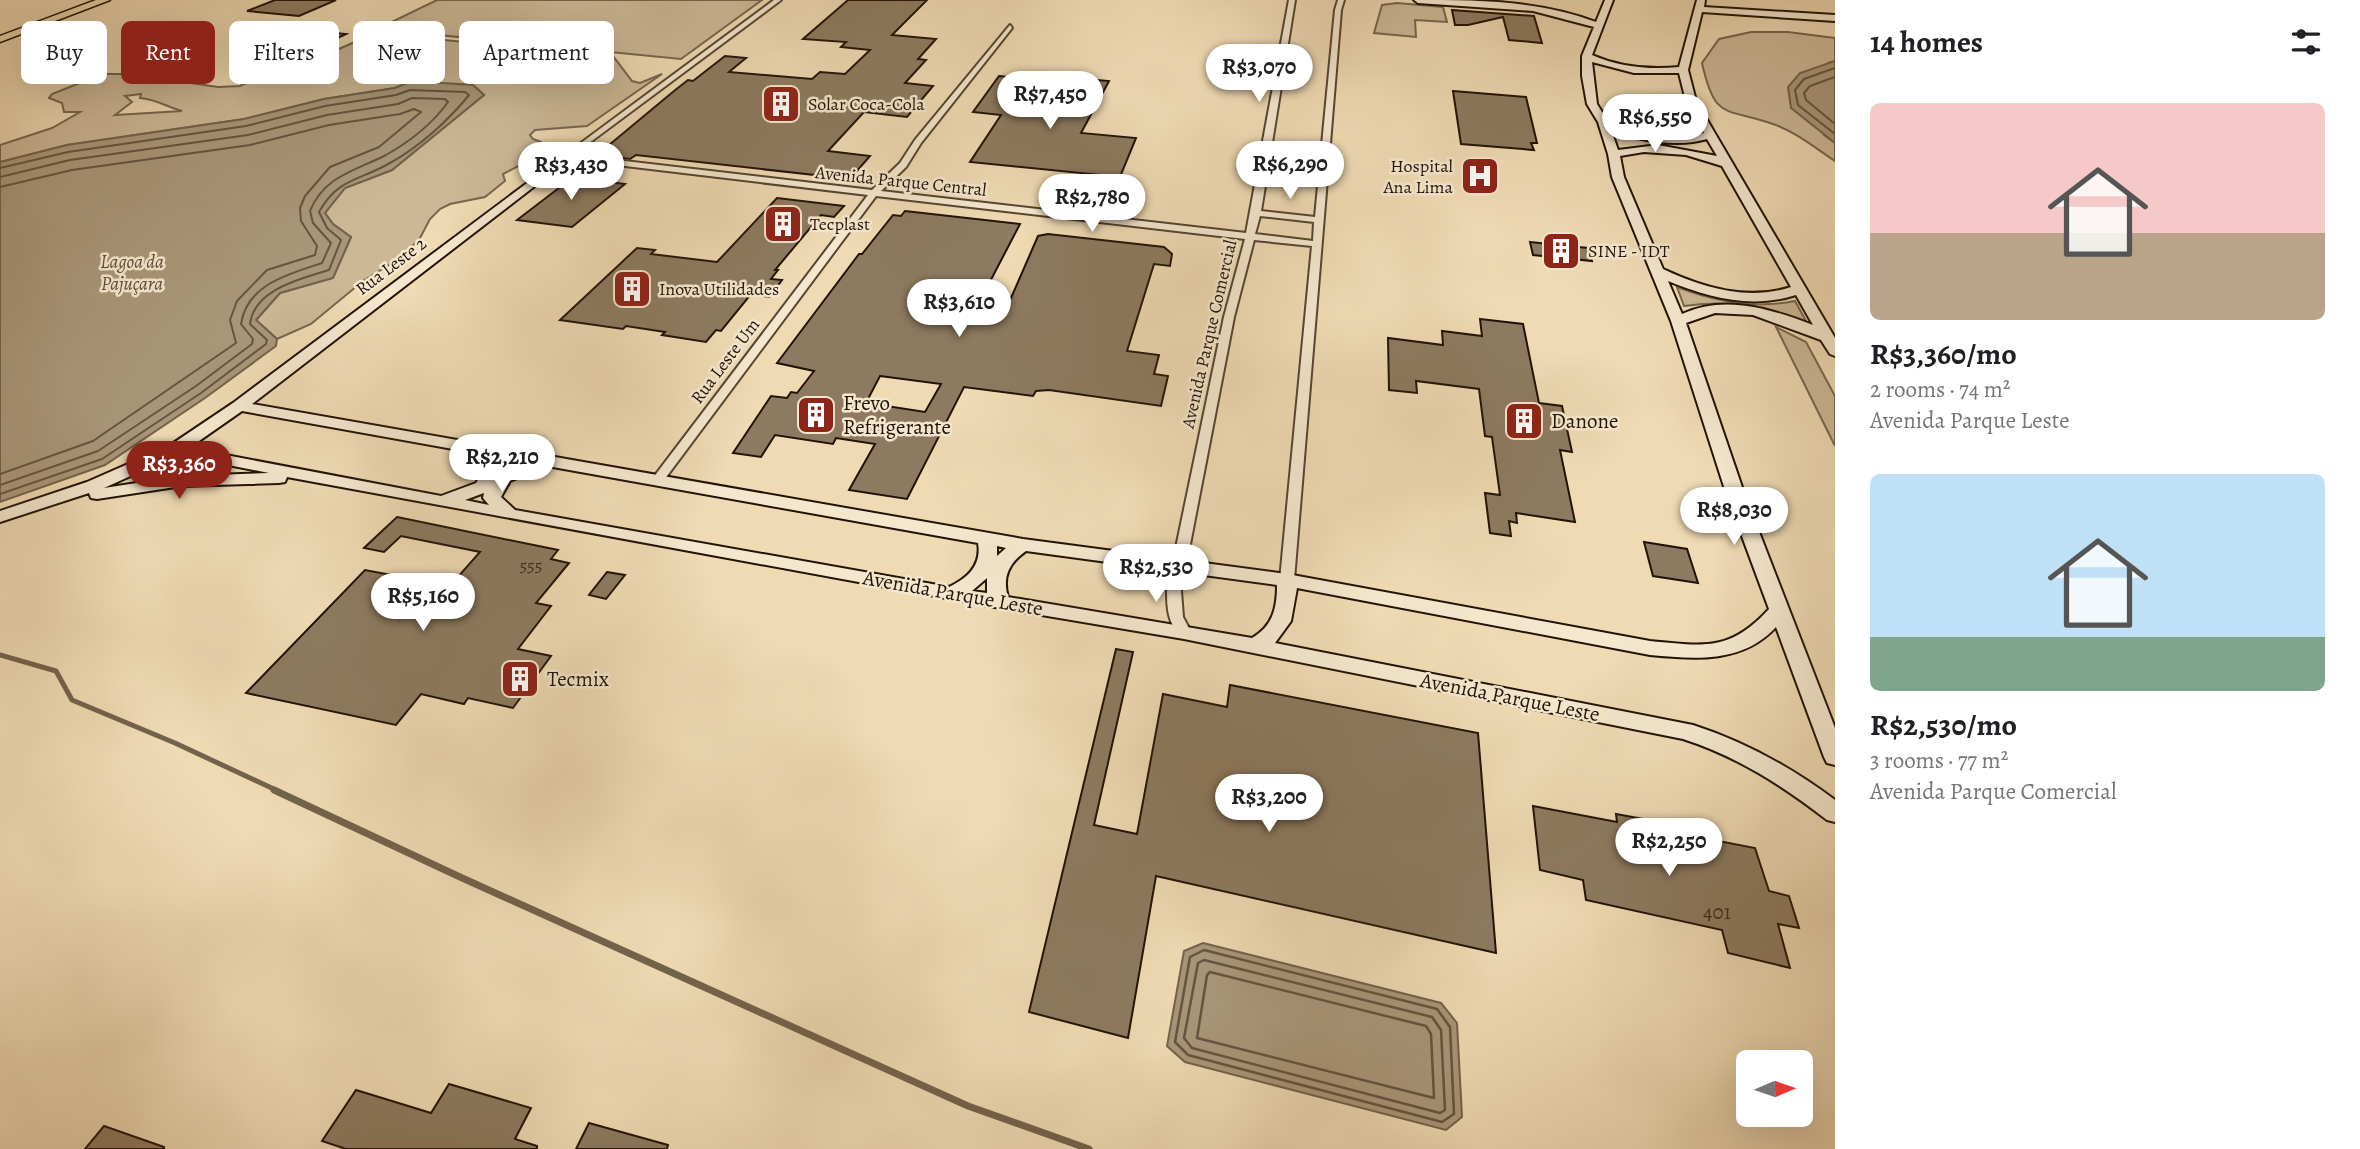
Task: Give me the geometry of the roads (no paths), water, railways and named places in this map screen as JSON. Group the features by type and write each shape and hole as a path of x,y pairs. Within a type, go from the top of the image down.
{"main road":[{"path":"0,37 93,0"},
{"path":"0,37 105,0"}],"street":[{"path":"566,157 778,0"},
{"name":"Avenida Parque Comercial","path":"1184,632 1176,624 1173,614 1181,564 1229,317 1256,213 1292,0"},
{"path":"1250,647 1262,643 1283,621 1287,606 1316,244 1341,0"},
{"path":"1418,0 1546,10 1598,26"},
{"path":"1609,0 1587,56 1592,104 1603,122 1614,154 1618,177 1678,321 1735,493 1835,757"},
{"path":"1835,17 1699,5 1683,70 1691,101 1835,351"},
{"name":"Rua Leste Um","path":"657,481 872,195 903,165 918,142 1010,27"},
{"path":"1587,56 1628,69 1683,70"},
{"path":"1603,122 1629,133 1662,139 1694,139 1711,134"},
{"path":"1614,154 1643,148 1667,148 1697,153 1729,164"},
{"name":"Avenida Parque Central","path":"566,157 872,195 1316,244"},
{"name":"Rua Leste 2","path":"239,406 566,157"},
{"path":"1256,213 1320,220"},
{"path":"1657,271 1695,288 1736,297 1776,298 1800,289"},
{"path":"1678,321 1702,310 1746,310 1780,317 1827,337"},
{"path":"34,508 175,450 239,406 1023,545 1287,580 1650,648 1698,652 1733,647 1754,637 1780,611"},
{"name":"Avenida Parque Leste","path":"175,450 509,514 1000,602 1184,632 1685,731 1722,742 1762,761 1835,813"},
{"path":"440,501 475,491 491,478 494,463 482,451"},
{"path":"509,514 492,498 497,484 517,471 543,461"},
{"path":"0,517 90,495 182,481 321,479"},
{"path":"952,593 970,584 986,566 989,552 986,538"},
{"path":"1000,602 995,586 997,570 1007,556 1023,545"}],"water":[{"path":"1835,61 1835,143 1791,108 1788,87 1800,73"},
{"name":"Lagoa da Pajuçara","path":"405,84 473,85 484,95 392,170 345,188 325,213 333,224 351,237 333,278 280,293 256,320 277,339 276,346 205,398 105,465 0,502 0,162 67,145 244,119 324,99 395,88"},
{"path":"1203,943 1441,1003 1457,1023 1462,1117 1446,1130 1185,1062 1167,1046 1184,951"}],"waterway":[{"path":"0,655 56,671 72,700 175,743 278,791"},
{"path":"274,790 460,877 968,1106 1089,1149"}],"place":[{"name":"Solar Coca-Cola","path":"781,104"},
{"name":"Hospital Ana Lima","path":"1480,176"},
{"name":"Tecplast","path":"783,224"},
{"name":"SINE - IDT","path":"1561,251"},
{"name":"Inova Utilidades","path":"632,289"},
{"name":"Frevo Refrigerante","path":"816,415"},
{"name":"Danone","path":"1524,421"},
{"name":"Tecmix","path":"520,679"}]}
